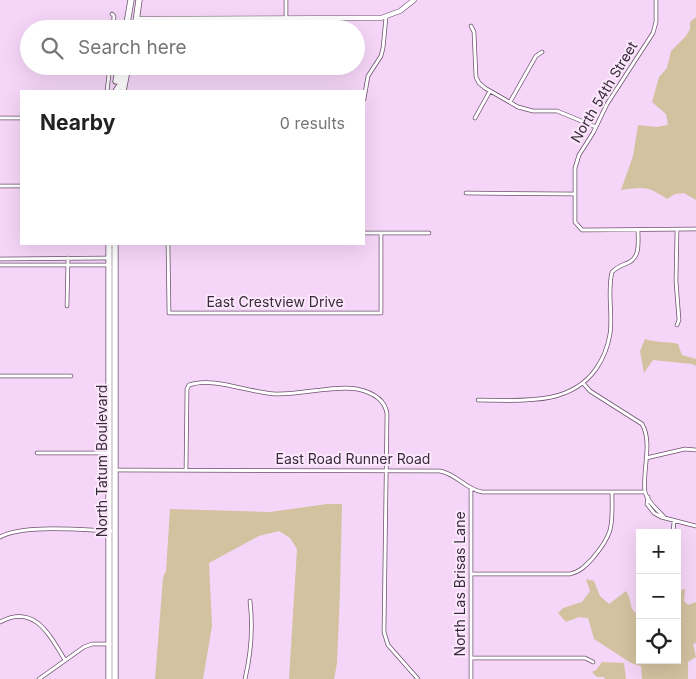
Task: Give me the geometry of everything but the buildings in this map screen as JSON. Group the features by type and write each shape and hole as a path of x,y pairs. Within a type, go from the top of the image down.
{"main road":[{"path":"128,20 131,0"},
{"path":"136,19 139,0"},
{"path":"116,90 118,75"},
{"path":"117,90 120,85 122,75"},
{"path":"123,90 126,75"},
{"name":"North Tatum Boulevard","path":"109,245 112,261 112,644 109,679"},
{"name":"North Tatum Boulevard","path":"112,261 115,245"},
{"name":"North Tatum Boulevard","path":"112,644 115,679"}],"street":[{"path":"286,0 286,19"},
{"path":"136,19 357,19 386,17 400,12 414,0"},
{"name":"North 54th Street","path":"638,230 582,230 577,226 575,168 577,160 607,104 653,33 656,22 656,0"},
{"path":"112,14 114,20"},
{"path":"365,90 368,76 381,56 386,17"},
{"path":"471,26 474,32 476,77 479,83 524,110 557,111 596,127"},
{"path":"510,102 536,56 542,52"},
{"path":"108,90 109,75"},
{"path":"475,118 490,91"},
{"path":"0,118 20,118"},
{"path":"0,186 20,186"},
{"path":"466,193 575,194"},
{"path":"478,400 540,400 562,395 583,383 599,365 608,343 611,327 611,276 615,268 633,260 637,254 638,230 696,229"},
{"path":"677,230 676,281 679,320 677,325"},
{"path":"365,233 429,233"},
{"name":"East Crestview Drive","path":"168,245 169,313 380,313 381,233"},
{"path":"0,259 68,258 112,261"},
{"path":"68,258 68,306"},
{"path":"0,265 68,265 112,261"},
{"path":"0,376 71,376"},
{"path":"186,470 188,385 202,382 222,384 250,391 276,394 348,388 378,397 387,410 384,632 388,645 418,679"},
{"path":"583,383 590,391 642,424 646,437 646,492 648,497 646,501 648,507 657,516 696,526"},
{"path":"646,458 685,449 696,450"},
{"path":"37,453 112,453"},
{"name":"East Road Runner Road","path":"112,470 387,470 445,472 457,477 471,489 482,492 646,492"},
{"name":"North Las Brisas Lane","path":"471,489 472,679"},
{"path":"471,574 570,574 580,571 605,544 610,535 612,492"},
{"path":"673,529 674,521"},
{"path":"0,537 22,529 112,531"},
{"path":"245,679 251,635 250,601"},
{"path":"0,622 11,618 23,617 38,622 48,633 65,660"},
{"path":"39,679 88,646 112,644"},
{"path":"471,658 585,658 593,662"}],"shaded area":[{"path":"696,17 696,200 684,193 675,194 667,199 645,188 621,190 633,156 638,125 656,127 668,125 666,114 652,102 659,77 667,68 671,51 686,36 690,29 690,22"},
{"path":"645,339 678,344 682,355 696,359 696,366 653,360 644,373 640,351"},
{"path":"327,504 342,504 337,663 334,679 289,679 297,549 290,538 279,531 259,536 209,563 212,626 203,679 155,679 170,509 270,512"},
{"path":"586,579 594,581 600,596 609,604 626,591 628,594 632,608 636,613 636,664 681,664 681,590 685,589 684,601 688,605 696,602 696,643 693,644 696,657 688,662 688,679 642,679 641,666 631,663 594,639 588,618 579,617 566,622 558,613 563,608 582,602 590,591"},
{"path":"602,662 624,663 626,679 597,677 592,672"}]}
